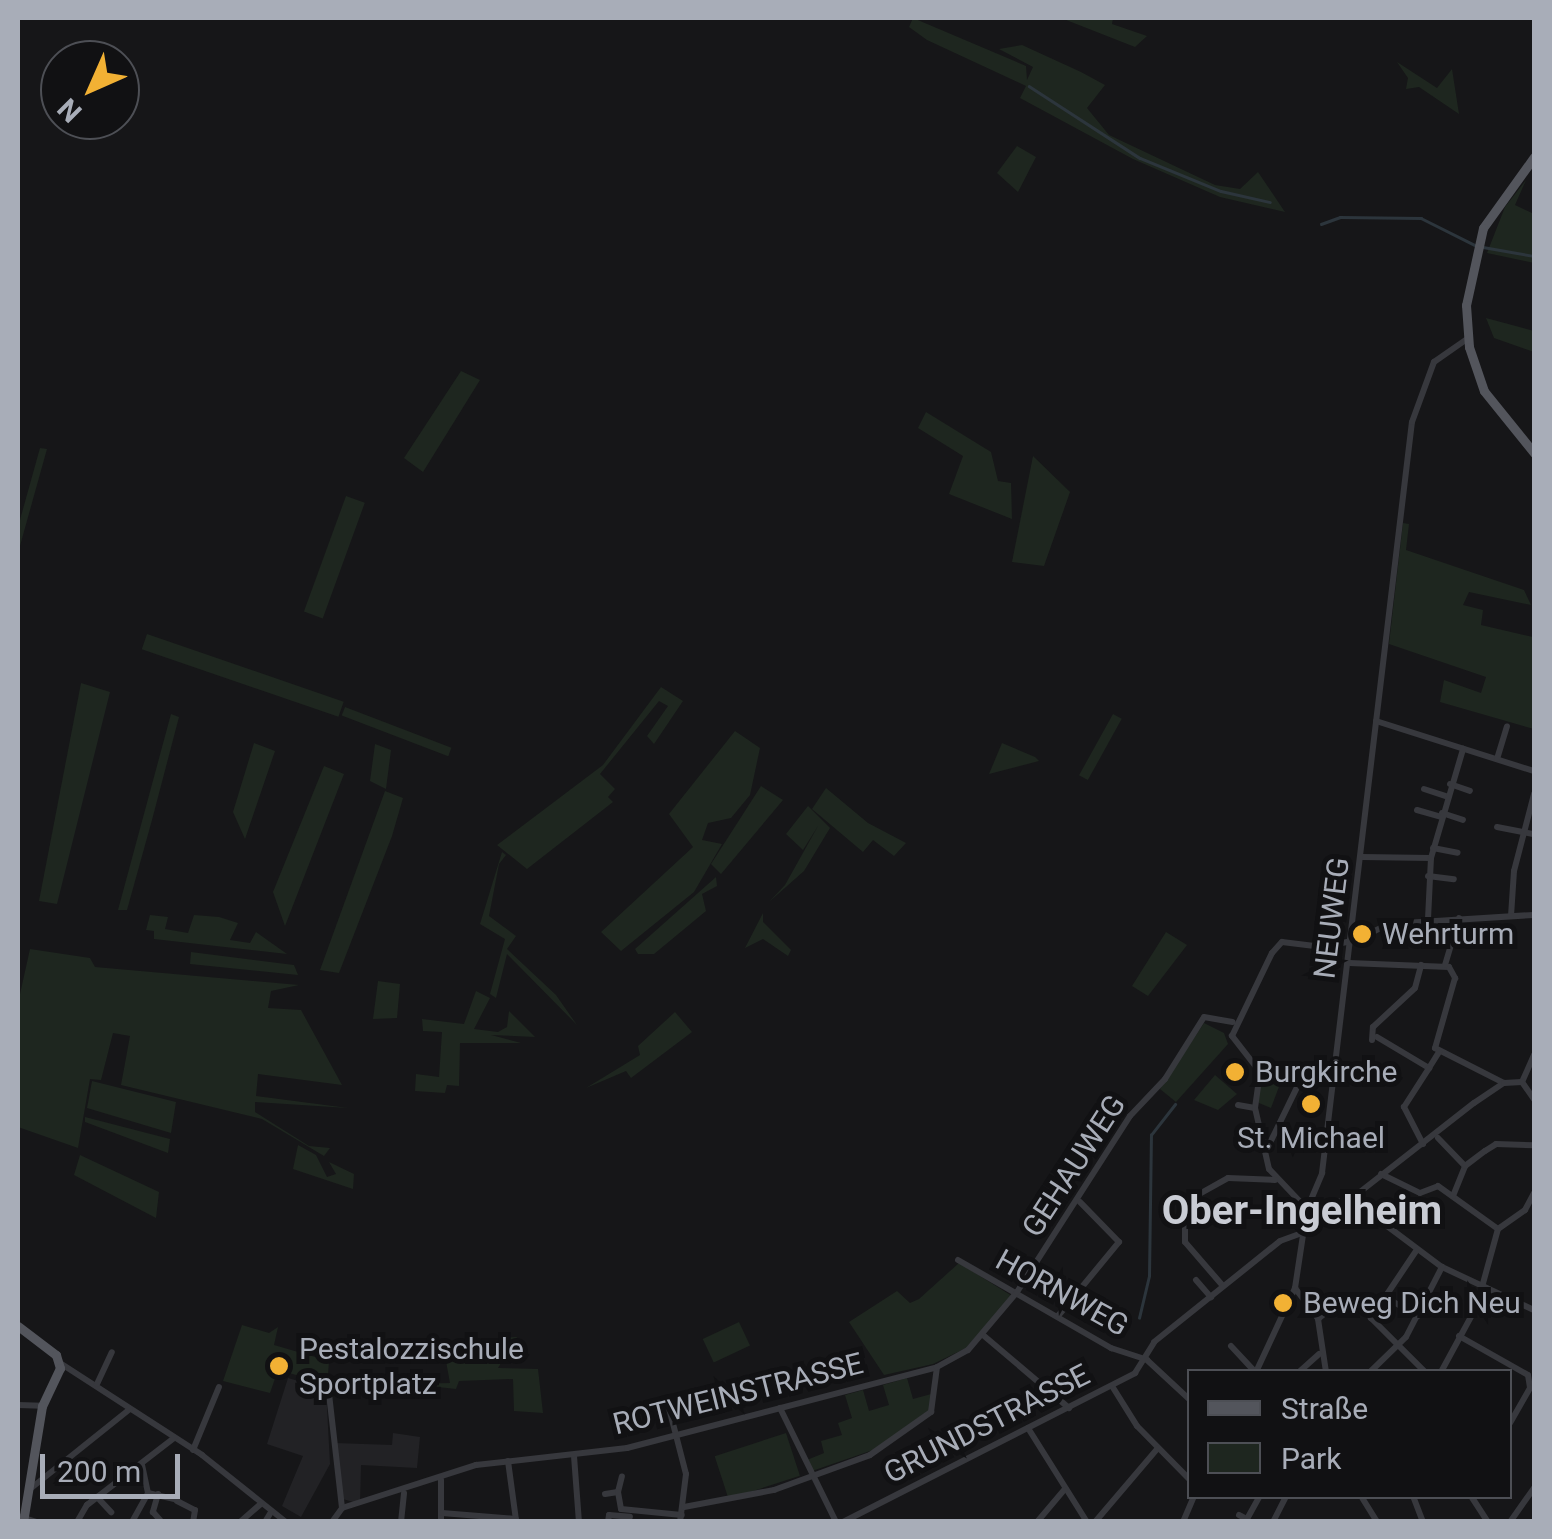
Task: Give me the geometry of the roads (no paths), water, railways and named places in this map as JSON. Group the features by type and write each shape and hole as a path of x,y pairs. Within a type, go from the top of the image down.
{"main road":[{"path":"1534,158 1480,236 1474,252 1468,343 1489,401 1534,452"},
{"path":"18,1326 60,1363 42,1406 30,1488 21,1518"}],"street":[{"name":"NEUWEG","path":"1256,1369 1296,1288 1307,1209 1322,1173 1412,422 1439,356 1468,343"},
{"path":"1376,721 1534,771"},
{"path":"1496,759 1508,726"},
{"path":"1428,920 1430,858 1462,749"},
{"path":"1450,784 1470,791"},
{"path":"1424,789 1446,796"},
{"path":"1511,916 1534,794"},
{"path":"1417,810 1463,820"},
{"path":"1497,826 1534,834"},
{"path":"1433,848 1458,853"},
{"path":"1362,857 1430,858"},
{"path":"1428,876 1454,880"},
{"path":"1353,930 1428,920 1534,915"},
{"path":"1445,965 1458,918"},
{"path":"1370,930 1351,940 1321,947 1282,942 1258,974 1233,1022 1234,1042 1252,1056 1260,1072 1254,1108 1275,1180 1307,1209 1351,1200 1423,1144 1438,1138 1504,1083"},
{"path":"1349,963 1445,965"},
{"path":"1445,965 1455,978 1434,1042 1439,1052 1504,1083 1522,1082"},
{"path":"1421,966 1414,988 1374,1027 1374,1039 1429,1068"},
{"name":"GEHAUWEG","path":"1018,1292 1080,1202 1130,1116 1165,1079 1204,1017 1233,1022"},
{"path":"1423,1144 1404,1107 1439,1052"},
{"path":"1522,1082 1534,1055"},
{"path":"1266,1150 1299,1082 1338,1061"},
{"path":"1522,1082 1534,1099"},
{"path":"1238,1105 1254,1108"},
{"path":"1438,1138 1466,1166"},
{"path":"1453,1196 1466,1166 1496,1144 1534,1146"},
{"path":"1262,1182 1269,1169"},
{"path":"1381,1174 1420,1193 1436,1185 1498,1228"},
{"path":"1224,1286 1185,1242 1185,1202 1228,1178 1275,1180"},
{"path":"1443,1369 1484,1288 1498,1228 1524,1210 1534,1192"},
{"path":"1351,1200 1442,1267 1534,1310"},
{"path":"1058,1316 1119,1242 1080,1202"},
{"name":"GRUNDSTRASSE","path":"840,1522 1112,1386 1147,1360 1154,1342 1280,1241 1305,1232"},
{"path":"1416,1251 1371,1318 1422,1369"},
{"name":"HORNWEG","path":"958,1260 1147,1360 1187,1397"},
{"path":"1373,1369 1396,1347 1418,1316 1442,1267"},
{"path":"1196,1280 1211,1297"},
{"path":"1296,1288 1318,1319 1325,1369"},
{"name":"ROTWEINSTRASSE","path":"342,1508 508,1461 574,1456 680,1436 937,1367 983,1335 1018,1292"},
{"path":"1385,1297 1418,1316"},
{"path":"1311,1304 1329,1310 1318,1319"},
{"path":"983,1335 1070,1408"},
{"path":"1460,1336 1528,1375 1530,1388 1512,1420"},
{"path":"1231,1346 1252,1369"},
{"path":"97,1384 112,1352"},
{"path":"1302,1369 1320,1354"},
{"path":"60,1363 193,1451 286,1522"},
{"path":"608,1522 608,1515 682,1515 812,1478 918,1426 935,1405 937,1367"},
{"path":"328,1386 342,1508 332,1522"},
{"path":"1112,1386 1158,1448 1187,1477"},
{"path":"193,1451 219,1387"},
{"path":"18,1405 42,1406"},
{"path":"669,1408 680,1436 682,1515"},
{"path":"780,1408 812,1478 840,1522"},
{"path":"30,1488 130,1410"},
{"path":"1028,1428 1087,1522"},
{"path":"77,1522 97,1496 174,1438"},
{"path":"1095,1522 1158,1448"},
{"path":"574,1456 580,1522"},
{"path":"441,1480 442,1517 516,1520 508,1461"},
{"path":"132,1522 148,1494 142,1465"},
{"path":"622,1476 618,1492 622,1509 630,1516"},
{"path":"1511,1521 1534,1488"},
{"path":"1036,1522 1064,1490"},
{"path":"401,1522 404,1492"},
{"path":"605,1494 618,1492"},
{"path":"148,1494 158,1494 195,1510 193,1522"},
{"path":"153,1512 158,1494"},
{"path":"97,1496 111,1512"},
{"path":"1239,1515 1248,1519 1258,1499"},
{"path":"1273,1522 1283,1499"},
{"path":"1363,1499 1377,1522"},
{"path":"1473,1499 1488,1522"},
{"path":"240,1522 261,1504"},
{"path":"139,1505 153,1512 159,1521 174,1522"},
{"path":"266,1522 271,1512"},
{"path":"21,1518 36,1522"}],"waterway":[{"path":"1029,86 1140,158 1221,191 1270,202"},
{"path":"1321,224 1340,217 1421,218 1475,245"},
{"path":"1483,247 1534,256"},
{"path":"1139,1318 1149,1276 1151,1135 1175,1104"}],"place":[{"name":"Wehrturm","path":"1362,934"},
{"name":"Burgkirche","path":"1235,1072"},
{"name":"St. Michael","path":"1311,1104"},
{"name":"Beweg Dich Neu","path":"1283,1303"},
{"name":"Pestalozzischule Sportplatz","path":"279,1366"}],"district":[{"name":"Ober-Ingelheim","path":"1302,1211"}]}
